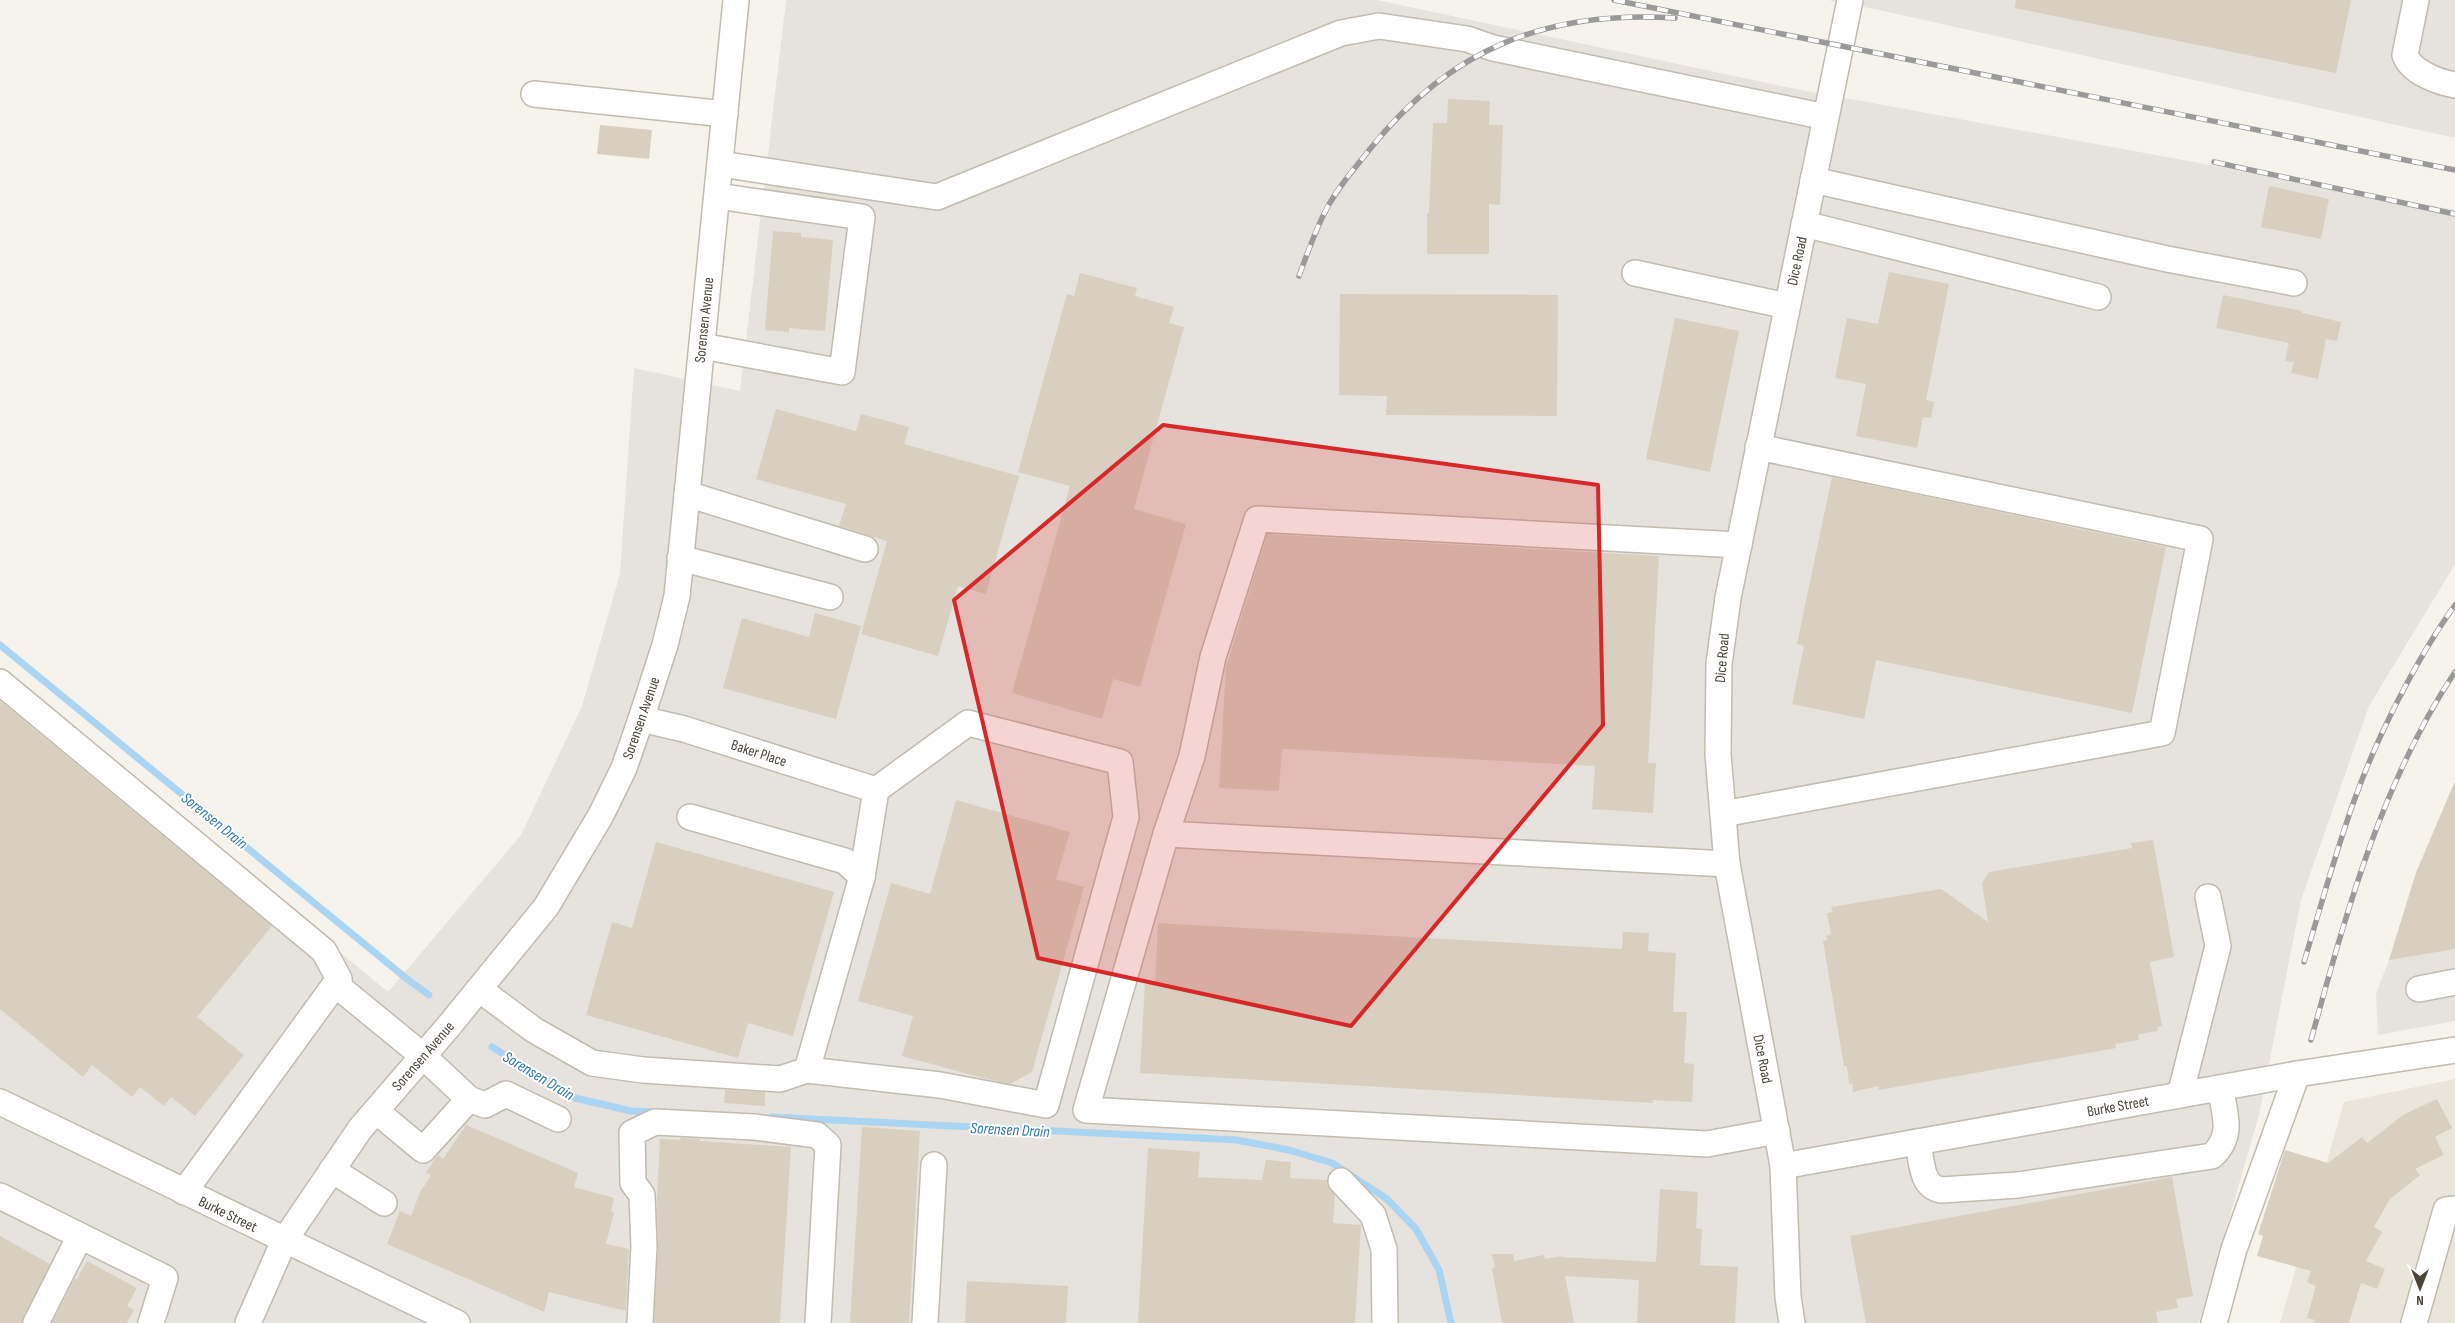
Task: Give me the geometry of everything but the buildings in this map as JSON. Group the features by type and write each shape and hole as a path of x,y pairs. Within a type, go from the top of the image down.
{"street":[{"name":"Sorensen Avenue","path":"248,1323 284,1241 332,1170 360,1129 546,907 586,840 624,768 666,645 677,596 736,0"},
{"name":"Dice Road","path":"1792,1323 1788,1297 1782,1166 1727,864 1718,754 1719,664 1728,598 1738,545 1850,0"},
{"path":"2416,0 2405,55 2408,63 2445,84 2455,86"},
{"path":"720,164 937,197 1341,33 1379,26 1467,39 1493,48 1826,117"},
{"path":"534,94 725,114"},
{"path":"1813,180 2167,259 2294,283"},
{"path":"702,346 842,372 862,217 717,196"},
{"path":"1804,224 2098,296"},
{"path":"1635,274 1787,306"},
{"path":"1723,814 2162,733 2200,539 1758,448"},
{"path":"687,494 864,549"},
{"path":"1738,545 1257,519 1213,657 1192,756 1166,834 1086,1110 1707,1144 1777,1131"},
{"path":"680,558 830,597"},
{"path":"0,682 324,951 339,979 184,1192"},
{"name":"Baker Place","path":"641,719 684,729 876,790"},
{"path":"479,989 534,1030 592,1063 643,1070 780,1079 807,1070 940,1085 1046,1105 1126,817 1120,762 968,723 876,790 862,877 807,1070"},
{"path":"690,817 845,862 862,877"},
{"path":"1166,834 1727,864"},
{"path":"2180,1095 2218,946 2208,897"},
{"path":"2419,989 2455,982"},
{"path":"336,984 423,1056 469,1099 485,1105 506,1094 558,1119"},
{"name":"Burke Street","path":"1782,1166 2297,1074 2455,1050"},
{"path":"2214,1323 2234,1250 2297,1074"},
{"path":"1918,1142 1926,1182 1932,1188 1941,1190 2018,1185 2212,1156 2225,1140 2227,1125 2220,1088"},
{"path":"376,1111 423,1150 469,1099"},
{"name":"Burke Street","path":"0,1102 456,1323"},
{"path":"640,1323 644,1247 643,1204 642,1195 633,1183 632,1133 655,1122 754,1127 818,1135 828,1145 818,1323"},
{"path":"924,1323 934,1165"},
{"path":"332,1170 384,1203"},
{"path":"1341,1181 1372,1215 1384,1250 1385,1323"},
{"path":"0,1196 165,1278 151,1323"},
{"path":"2414,1323 2446,1210 2455,1209"},
{"path":"36,1323 80,1236"}],"highlighted area":[{"path":"1163,425 1598,485 1603,725 1351,1026 1038,958 954,600"}],"shaded area":[{"path":"786,0 1377,0 1791,88 2455,210 2455,564 2369,706 2301,900 2259,1115 2199,1323 0,1323 0,672 388,992 521,835 582,706 620,574 634,368 740,391"},
{"path":"1828,0 2455,0 2455,138 1879,10"},
{"path":"2455,782 2455,1021 2378,1035 2376,994 2389,960 2416,873"},
{"path":"2455,1079 2455,1323 2280,1323 2344,1102"}],"waterway":[{"name":"Sorensen Drain","path":"0,645 407,979 429,995"},
{"name":"Sorensen Drain","path":"492,1047 575,1098 631,1111 657,1112"},
{"name":"Sorensen Drain","path":"772,1117 1237,1140 1289,1150 1332,1163 1387,1199 1416,1229 1439,1270 1451,1323"}],"railway":[{"path":"1614,0 2455,170"},
{"path":"1299,276 1326,210 1352,171 1401,114 1434,85 1468,61 1505,43 1544,29 1585,21 1628,17 1675,18"},
{"path":"2214,162 2455,214"},
{"path":"2304,962 2334,861 2363,777 2398,700 2440,626 2455,605"},
{"path":"2311,1040 2352,897 2368,850 2406,759 2429,715 2455,672"}]}
